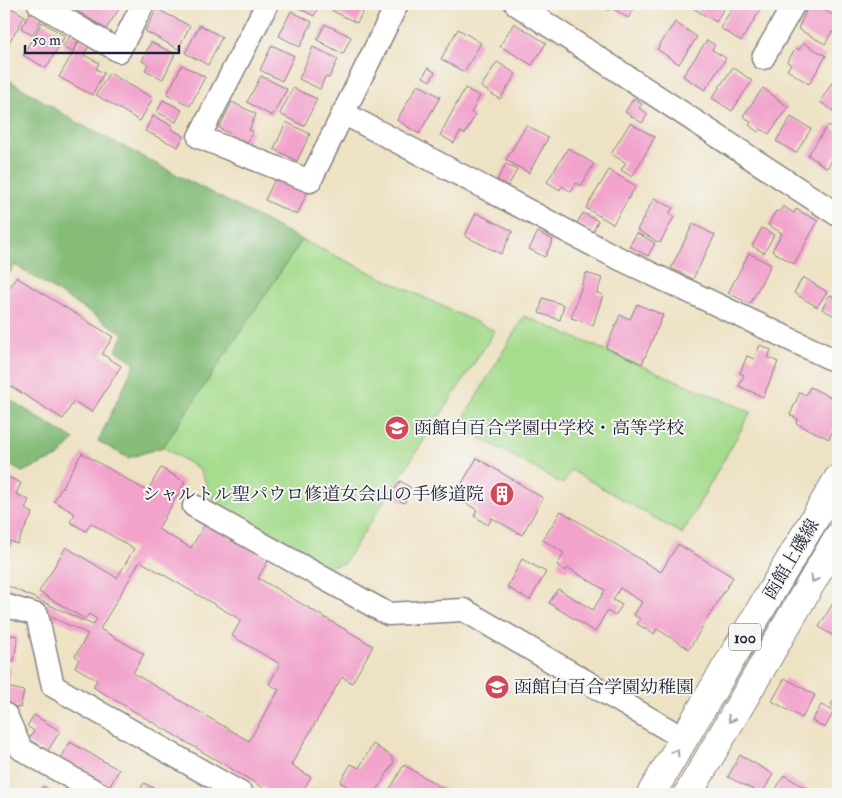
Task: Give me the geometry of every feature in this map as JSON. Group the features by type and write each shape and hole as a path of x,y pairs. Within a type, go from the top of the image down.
{"main road":[{"name":"函館上磯線","path":"651,794 838,480"},
{"name":"函館上磯線","path":"688,794 838,537"}],"street":[{"path":"39,4 119,51 144,4"},
{"path":"267,4 200,137 310,181 397,4"},
{"path":"516,4 838,216"},
{"path":"763,58 794,4"},
{"path":"342,113 614,256 838,362"},
{"path":"194,506 388,614 464,610 670,730"},
{"path":"4,605 37,615 53,686 242,794"},
{"path":"4,714 6,714 21,749 100,794"}],"green space":[{"path":"4,77 78,123 302,240 163,447 128,458 98,441 135,363 116,350 124,334 15,265 4,281"},
{"path":"302,240 495,331 344,563 319,569 217,505 199,469 163,447"},
{"path":"524,316 751,412 682,534 571,470 563,484 459,426"},
{"path":"4,396 74,440 58,457 22,472 4,462"}],"building":[{"path":"4,4 25,16 6,47 4,46"},
{"path":"80,4 118,4 121,6 106,29 76,10"},
{"path":"293,4 320,4 314,16"},
{"path":"334,4 367,4 357,23 331,10"},
{"path":"600,4 637,4 628,18 611,7 609,10"},
{"path":"686,4 726,4 716,22"},
{"path":"735,4 759,4 763,6 741,41 720,28"},
{"path":"809,4 814,4 838,18 838,35 832,32 825,44 798,29"},
{"path":"157,9 190,26 178,49 145,31"},
{"path":"31,11 42,18 32,35 21,28"},
{"path":"291,11 312,22 300,47 279,36"},
{"path":"42,22 65,36 46,68 23,55"},
{"path":"675,22 697,37 679,64 657,49"},
{"path":"514,23 546,43 532,65 500,46"},
{"path":"325,24 351,37 343,54 317,40"},
{"path":"200,25 222,37 208,65 185,53"},
{"path":"458,29 481,43 464,72 441,59"},
{"path":"72,33 80,38 72,52 63,47"},
{"path":"81,39 90,44 84,55 99,63 96,69 104,73 92,95 59,77"},
{"path":"707,40 715,45 712,50 726,58 705,90 683,76"},
{"path":"151,42 175,54 163,79 145,70 148,64 142,61"},
{"path":"803,43 826,56 809,84 787,70 791,64 787,62 796,48 799,50"},
{"path":"272,45 294,56 282,81 260,70"},
{"path":"313,47 338,59 329,78 325,77 320,89 299,79"},
{"path":"497,62 516,74 500,99 481,87"},
{"path":"182,65 205,77 190,106 167,94"},
{"path":"733,67 752,81 732,111 712,98"},
{"path":"428,68 435,72 430,81 423,77"},
{"path":"109,73 153,98 140,121 96,95"},
{"path":"838,73 838,114 820,102"},
{"path":"261,76 287,89 272,116 247,102"},
{"path":"418,84 440,97 419,134 397,120"},
{"path":"293,88 317,99 304,126 280,114"},
{"path":"465,88 480,96 471,113 475,115 465,134 460,132 454,143 440,135"},
{"path":"763,88 788,107 769,134 761,129 758,132 749,125 751,122 743,116"},
{"path":"634,98 642,104 639,108 648,114 642,123 625,112"},
{"path":"163,100 182,110 176,122 157,112"},
{"path":"232,102 256,114 249,130 253,131 247,143 219,128"},
{"path":"153,116 173,126 171,129 184,136 178,147 145,131"},
{"path":"791,117 811,129 796,153 776,141"},
{"path":"286,122 310,134 297,161 274,149"},
{"path":"630,123 655,137 632,177 621,170 626,163 611,154"},
{"path":"526,125 548,138 529,173 506,160"},
{"path":"828,125 838,132 838,151 827,168 808,155"},
{"path":"568,148 594,164 581,186 576,183 571,192 562,186 560,190 547,182"},
{"path":"506,164 517,170 508,186 497,180"},
{"path":"609,170 636,186 613,224 586,208"},
{"path":"276,177 308,191 297,215 265,200"},
{"path":"654,198 673,208 669,214 674,217 660,243 637,230"},
{"path":"783,206 794,213 796,209 818,221 794,264 772,251 782,233 768,225 776,211 779,212"},
{"path":"476,213 513,231 501,254 465,236"},
{"path":"583,213 598,221 593,232 577,223"},
{"path":"693,224 715,235 693,279 671,268"},
{"path":"762,228 774,235 764,253 752,246"},
{"path":"538,232 553,240 545,257 529,249"},
{"path":"637,233 655,243 648,256 629,246"},
{"path":"749,253 771,265 750,304 728,293"},
{"path":"586,273 602,278 597,293 603,295 593,325 571,318"},
{"path":"16,277 113,337 102,354 121,366 92,412 74,401 63,419 4,382 4,297"},
{"path":"803,277 827,292 817,307 794,293"},
{"path":"830,295 838,299 838,310 835,316 822,309"},
{"path":"543,298 564,305 560,320 539,313"},
{"path":"637,304 663,315 642,364 606,348 620,315 630,319"},
{"path":"760,345 771,350 768,357 778,362 763,397 739,386 744,375 740,373 747,356 754,359"},
{"path":"810,387 838,401 838,418 829,439 796,423 798,419 790,415 800,392 806,395"},
{"path":"82,453 147,491 161,468 185,482 158,529 191,548 206,522 269,559 258,578 373,646 352,683 342,677 291,765 311,777 301,794 274,794 93,687 97,680 75,667 79,659 75,656 88,634 4,595 4,584 93,625 97,619 89,614 85,619 39,592 66,547 117,578 134,549 91,523 86,531 70,522 75,514 54,501","holes":["140,561 241,620 232,636 280,664 269,684 279,690 249,741 133,673 144,654 100,629"]},
{"name":"シャルトル聖パウロ修道女会山の手修道院","path":"477,458 543,498 522,535 492,518 488,525 474,516 477,510 464,502 472,489 462,483"},
{"path":"4,475 21,483 16,494 29,500 25,509 33,513 17,544 10,541 4,554"},
{"path":"400,481 413,489 404,503 391,495"},
{"path":"561,511 661,572 678,544 733,577 689,649 657,629 654,634 637,624 640,619 634,615 642,602 620,588 613,600 622,605 615,616 607,611 595,632 549,603 558,589 593,610 605,590 568,568 566,571 557,565 564,553 543,540"},
{"path":"522,559 546,572 530,600 507,587"},
{"path":"833,603 838,607 838,639 819,627"},
{"path":"4,634 18,636 14,661 4,660"},
{"path":"4,667 11,669 7,687 24,691 20,708 4,705"},
{"path":"785,678 815,695 802,718 772,701"},
{"path":"838,696 838,710 831,704"},
{"path":"821,705 834,711 825,728 812,721"},
{"path":"34,715 60,731 46,754 27,742 34,731 27,726"},
{"path":"70,742 119,770 109,788 60,760"},
{"path":"373,744 391,756 394,762 375,794 342,794 347,786 340,782 351,764 359,768"},
{"path":"740,755 773,774 762,794 728,777"},
{"path":"404,765 452,794 387,794"},
{"path":"784,775 815,794 773,794"},
{"path":"144,783 164,794 138,794"},
{"path":"43,786 57,794 38,794"},
{"path":"311,788 321,794 307,794"}],"place":[{"name":"函館白百合学園中学校・高等学校","path":"397,428"},
{"name":"シャルトル聖パウロ修道女会山の手修道院","path":"502,494"},
{"name":"函館白百合学園幼稚園","path":"497,687"}]}
